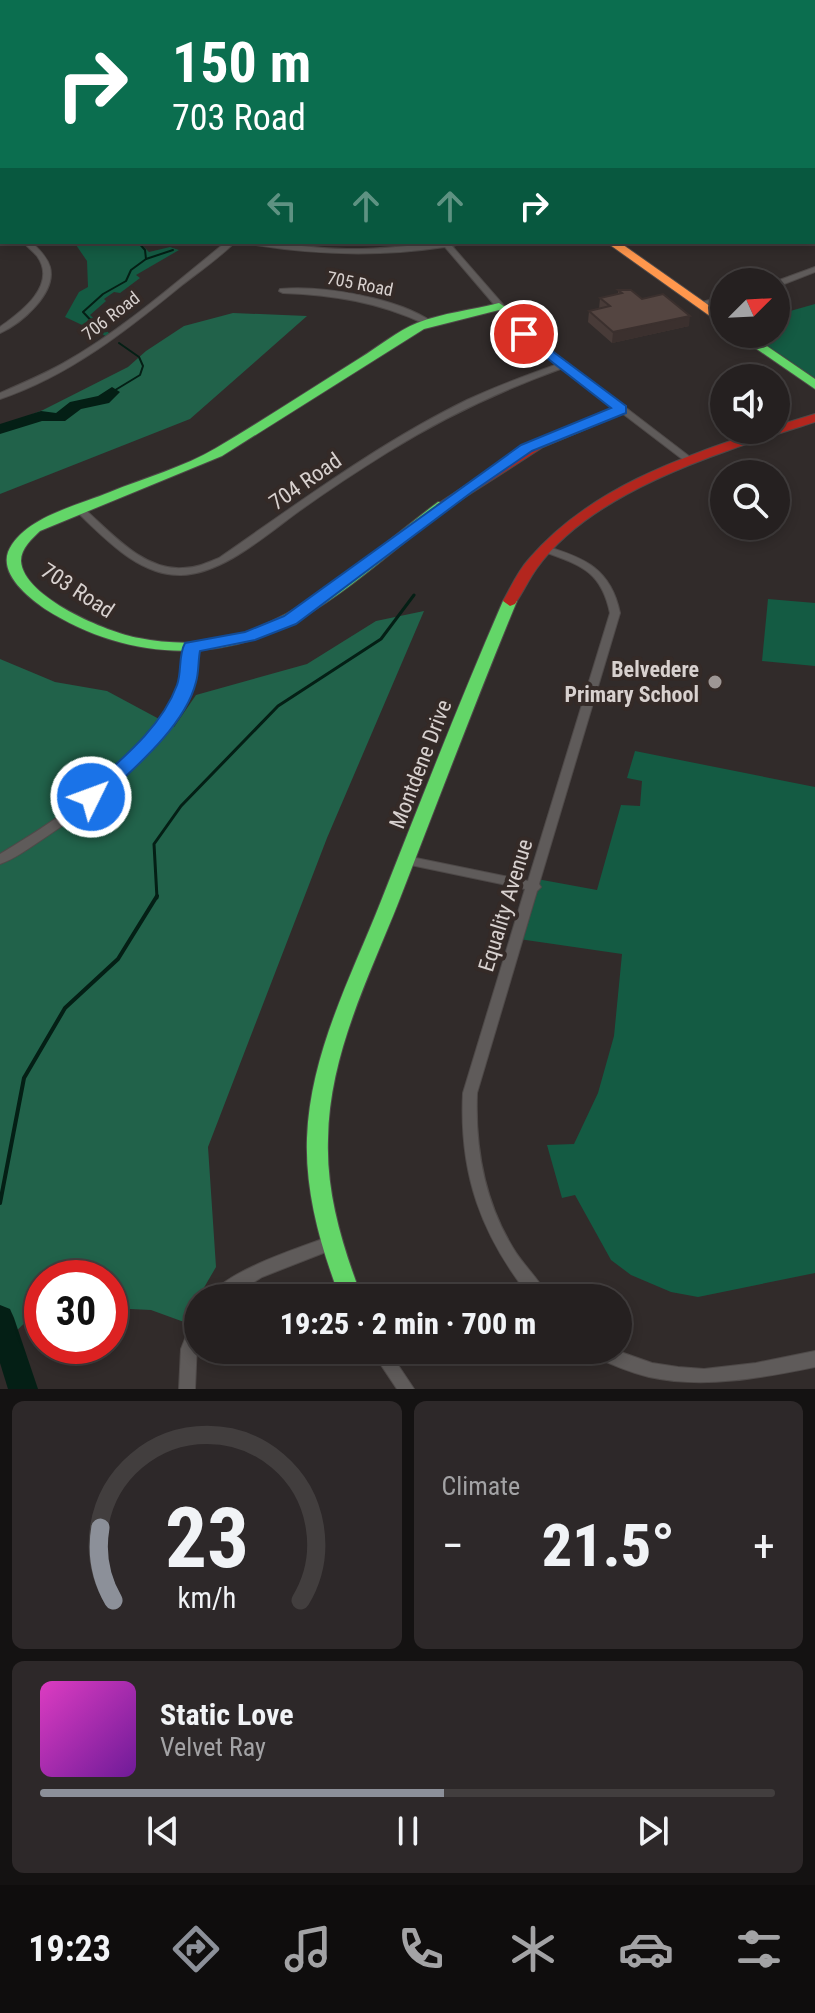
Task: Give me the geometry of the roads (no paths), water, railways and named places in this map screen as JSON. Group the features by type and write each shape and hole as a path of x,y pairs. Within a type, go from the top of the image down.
{"street":[{"path":"0,331 33,307 47,281 48,272 43,257 29,244"},
{"name":"706 Road","path":"0,396 40,381 84,358 228,244"},
{"path":"267,244 360,252 453,244"},
{"path":"615,244 710,312"},
{"path":"447,245 524,334 689,460"},
{"path":"790,279 815,269"},
{"name":"705 Road","path":"283,291 352,295 394,306 428,322"},
{"path":"699,304 710,301"},
{"name":"703 Road","path":"499,307 428,322 217,453 35,528 24,538 16,552 14,565 19,577 30,589 74,619 109,636 154,645 191,647 249,636 290,620 527,448 621,409"},
{"path":"761,348 815,385"},
{"name":"704 Road","path":"78,508 143,564 177,573 202,570 223,560 438,416 495,388 563,365"},
{"name":"Montdene Drive","path":"346,1284 324,1212 318,1149 319,1115 326,1077 406,860 509,602 528,568 545,549 588,510 612,495 645,477 689,460 815,418"},
{"name":"Equality Avenue","path":"530,1284 513,1262 483,1203 468,1140 470,1093 535,887 615,613 610,588 592,569 545,549"},
{"path":"0,860 75,810 158,732 187,683 191,647"},
{"path":"406,860 535,887"},
{"path":"234,1284 257,1270 331,1243"},
{"path":"622,1364 636,1372 690,1382 726,1378 815,1359"},
{"path":"187,1389 188,1364"},
{"path":"389,1364 406,1389"}],"waterway":[{"path":"140,244 145,250 146,259"},
{"path":"146,259 173,250"},
{"path":"99,329 83,312 103,294 126,281 131,270 146,259"},
{"path":"112,392 140,375 143,366 139,357 119,343"},
{"path":"0,429 41,416 59,418 76,405 103,400 112,392"},
{"path":"157,896 154,844 181,806 278,706 381,639 414,595"},
{"path":"0,1203 24,1078 65,1008 118,959 157,896"},
{"path":"0,1318 23,1389"}],"place":[{"name":"Belvedere Primary School","path":"715,682"}]}
